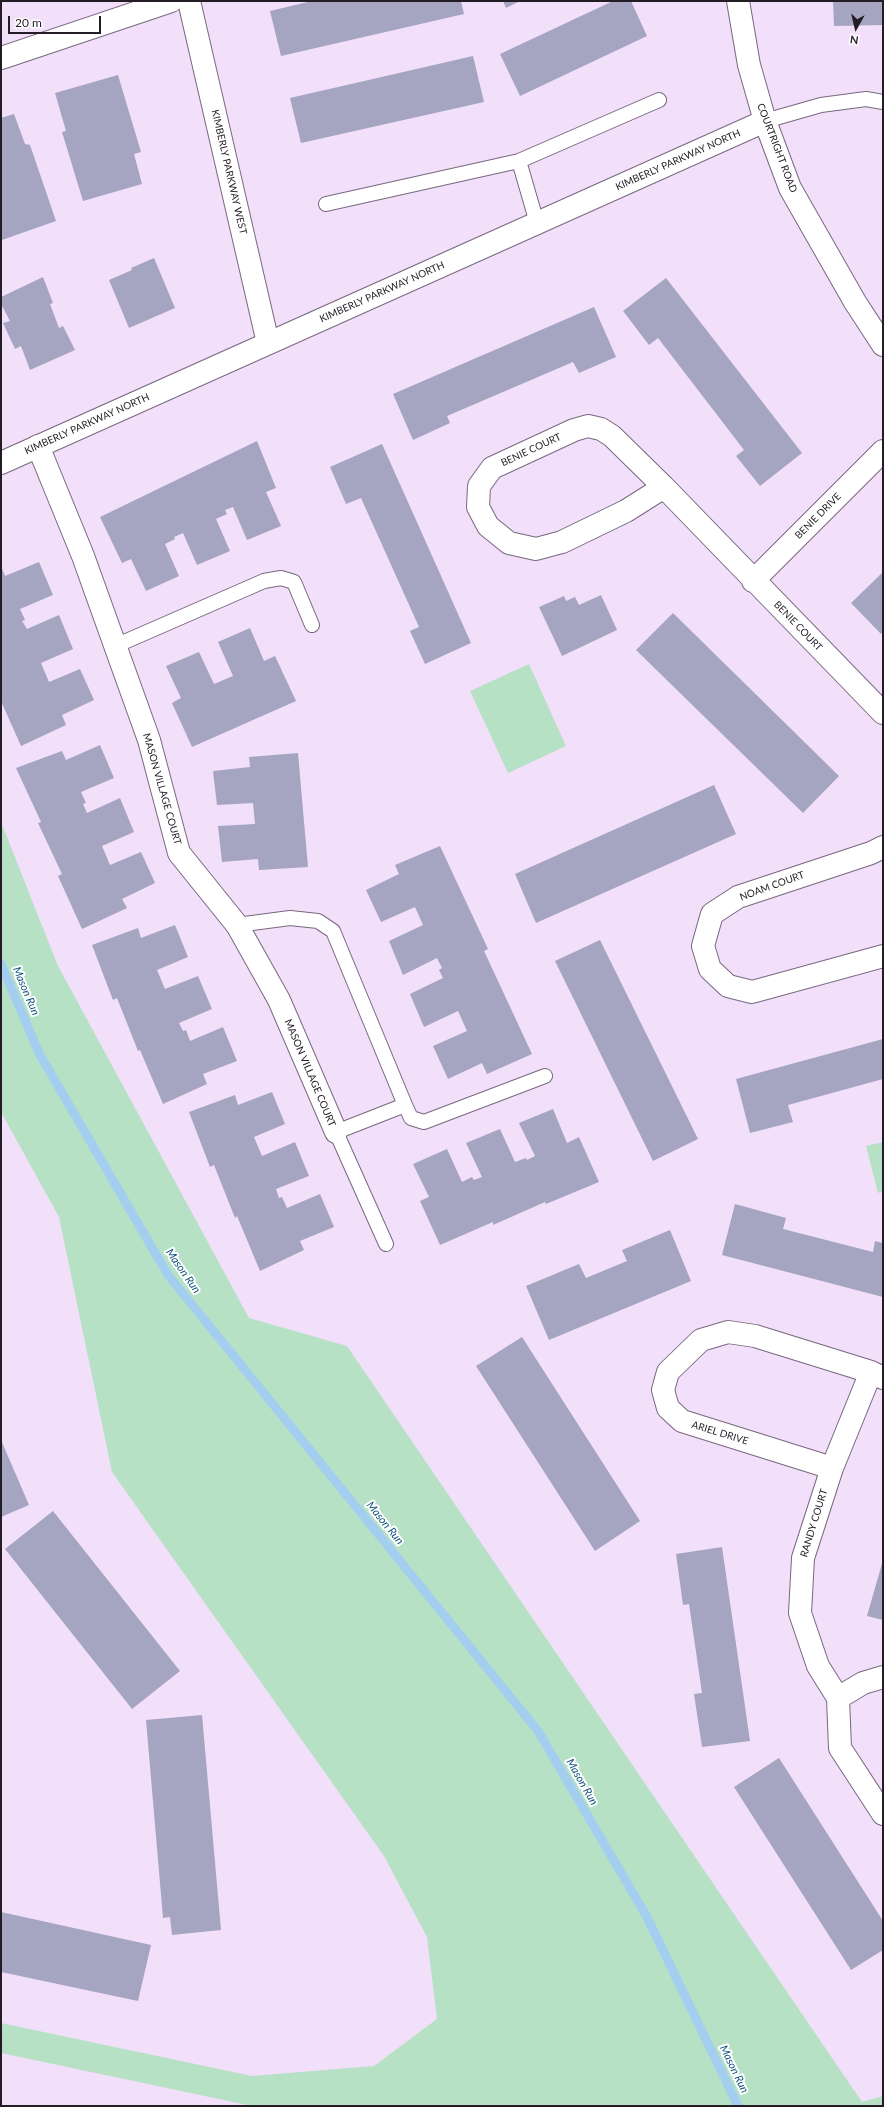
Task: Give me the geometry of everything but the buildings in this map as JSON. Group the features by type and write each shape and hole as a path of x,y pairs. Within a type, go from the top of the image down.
{"street":[{"path":"1,58 171,1"},
{"name":"KIMBERLY PARKWAY WEST","path":"189,1 268,343"},
{"name":"COURTRIGHT ROAD","path":"738,1 749,65 764,121 790,188 855,302 883,345"},
{"name":"KIMBERLY PARKWAY NORTH","path":"1,463 764,121"},
{"name":"BENIE COURT","path":"664,487 626,511 562,542 536,549 509,544 488,526 478,507 480,486 492,468 574,430 588,426 601,429 612,436 664,487 883,713"},
{"name":"MASON VILLAGE COURT","path":"38,446 83,556 149,740 180,853 237,925 279,1000 336,1132"},
{"name":"BENIE DRIVE","path":"754,581 883,451"},
{"name":"NOAM COURT","path":"883,847 871,853 738,897 712,914 703,946 710,969 728,986 752,992 883,956"},
{"name":"ARIEL DRIVE","path":"832,1468 682,1421 668,1408 663,1390 668,1372 701,1340 728,1332 755,1336 877,1375"},
{"name":"RANDY COURT","path":"877,1375 832,1468 802,1558 800,1613 818,1666 838,1698 840,1748 883,1814"},
{"path":"838,1698 863,1683 883,1677"}],"lane":[{"path":"764,121 821,105 866,99 883,102"},
{"path":"326,204 519,161 659,100"},
{"path":"519,161 537,223"},
{"path":"115,646 264,581 280,578 294,582 312,625"},
{"path":"237,925 290,918 318,921 334,931 411,1118 424,1122 546,1076"},
{"path":"386,1244 336,1132 405,1105"}],"green space":[{"path":"529,664 566,746 508,773 470,691"},
{"path":"1,822 58,966 249,1318 347,1346 862,2102 883,2096 883,2106 252,2106 1,2053 1,2023 252,2076 374,2066 437,2019 427,1937 384,1856 112,1472 59,1217 1,1112"},
{"path":"883,1142 883,1191 878,1193 866,1146"}],"waterway":[{"name":"Mason Run","path":"1,964 40,1055 168,1275 538,1731 647,1917 738,2106"}]}
